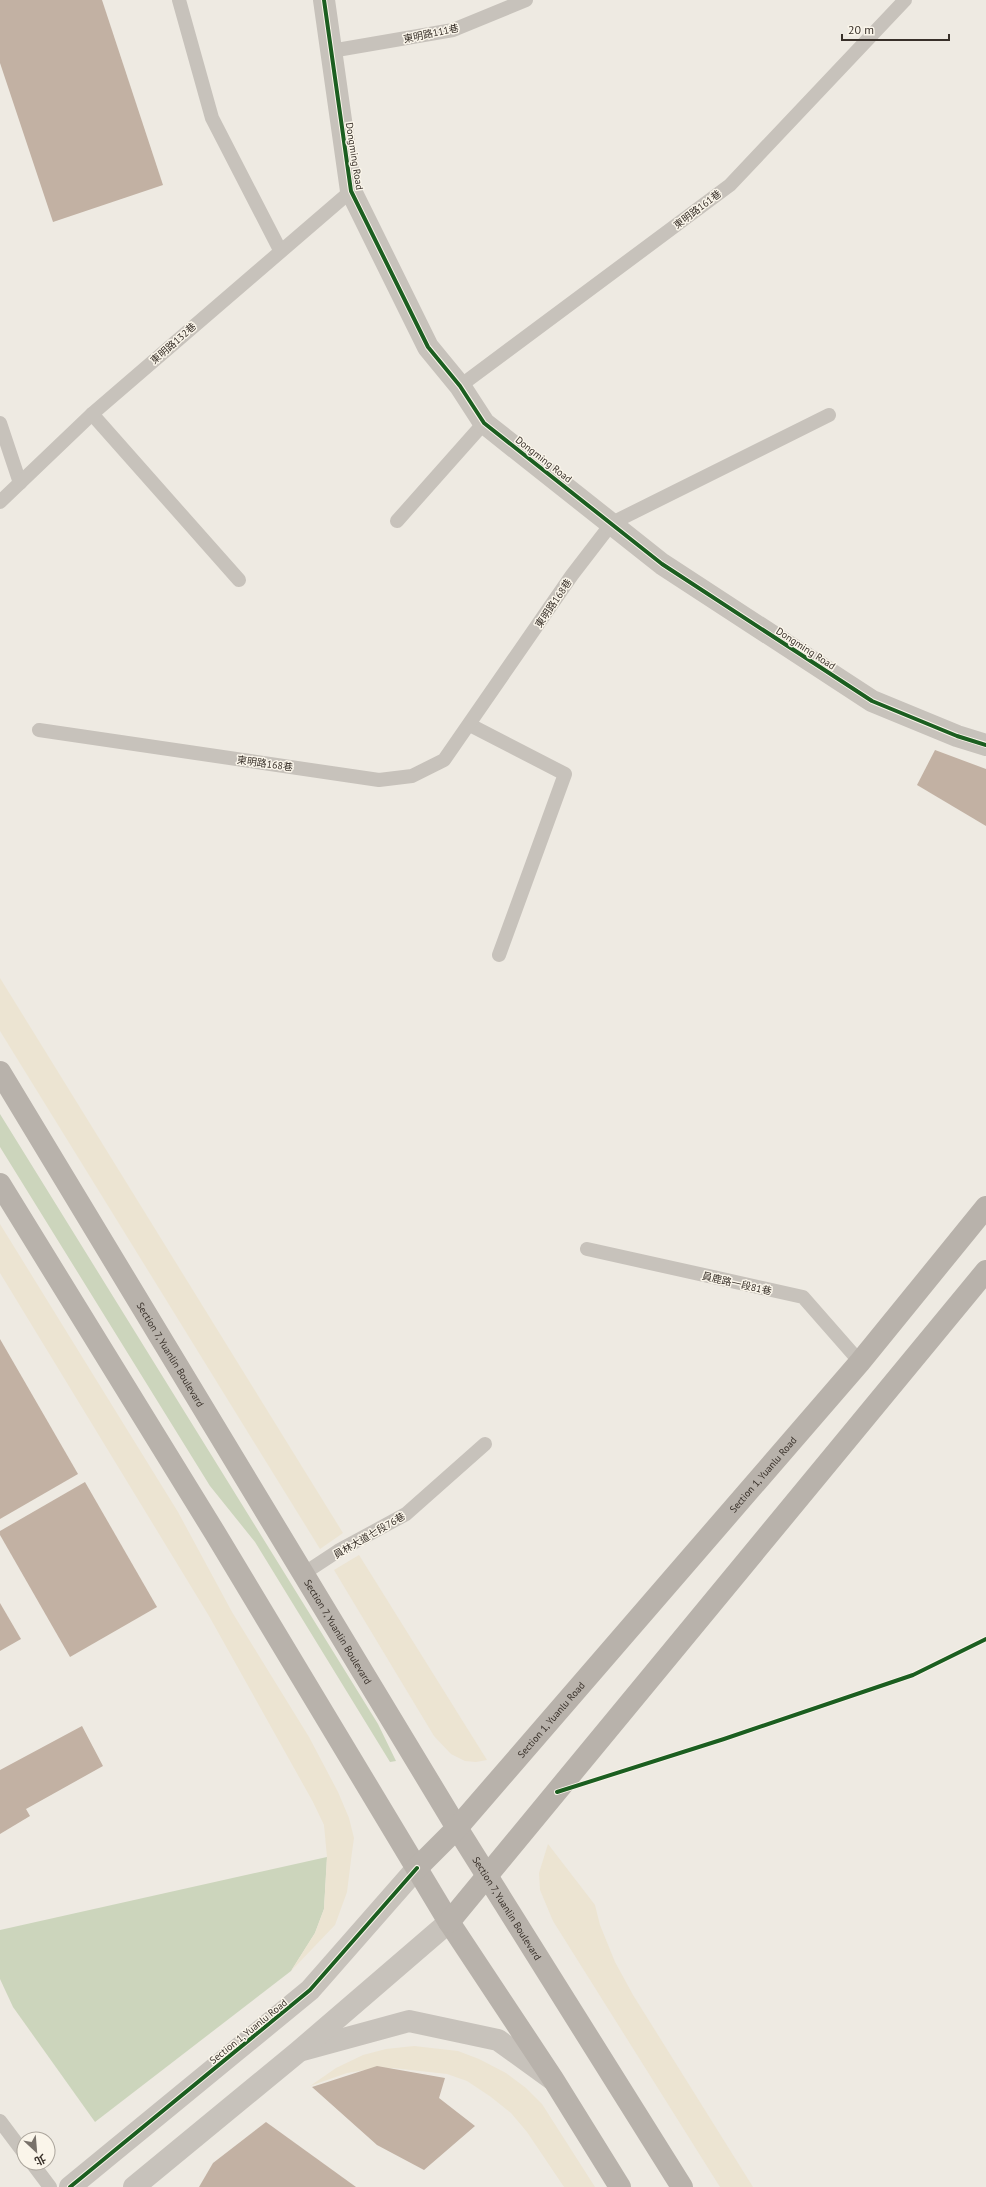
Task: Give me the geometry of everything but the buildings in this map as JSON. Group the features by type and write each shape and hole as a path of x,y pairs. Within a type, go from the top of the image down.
{"main road":[{"name":"Section 7, Yuanlin Boulevard","path":"0,1072 457,1828 488,1875 682,2187"},
{"path":"0,1184 215,1533 449,1922 553,2079 620,2187"},
{"name":"Section 1, Yuanlu Road","path":"417,1868 457,1828 860,1362 986,1207"},
{"path":"449,1922 517,1837 557,1792 986,1271"}],"street":[{"name":"Dongming Road","path":"324,0 351,190 428,347 460,386 484,423 662,564 872,701 957,736 986,745"},
{"name":"Section 1, Yuanlu Road","path":"70,2187 310,1990 417,1868"},
{"path":"134,2187 298,2052 449,1922"},
{"path":"298,2052 409,2021 498,2040 553,2079"}],"lane":[{"path":"179,0 212,118 280,250"},
{"name":"東明路111巷","path":"331,51 454,30 526,0"},
{"name":"東明路161巷","path":"460,386 730,185 906,0"},
{"name":"東明路132巷","path":"0,502 92,414 351,190"},
{"path":"92,414 239,580"},
{"path":"612,523 829,415"},
{"path":"397,521 484,423"},
{"path":"0,424 20,483"},
{"name":"東明路168巷","path":"39,730 379,780 412,776 444,760 470,725 572,575 612,523"},
{"path":"470,725 565,774 499,955"},
{"name":"員鹿路一段81巷","path":"587,1249 803,1297 860,1362"},
{"name":"員林大道七段76巷","path":"303,1574 338,1551 406,1514 485,1444"},
{"path":"0,2121 16,2142"},
{"path":"38,2171 50,2187"}],"green space":[{"path":"0,1114 378,1724 396,1761 390,1762 255,1542 210,1486 0,1147"},
{"path":"327,1857 324,1909 315,1933 291,1971 95,2122 13,2007 0,1979 0,1930"}],"shaded area":[{"path":"0,978 343,1533 320,1549 0,1031"},
{"path":"0,1224 178,1512 232,1612 309,1737 338,1792 349,1818 354,1838 347,1892 335,1925 291,1971 315,1933 324,1909 327,1857 324,1825 313,1802 209,1616 0,1273"},
{"path":"359,1555 487,1760 476,1762 465,1761 451,1754 434,1736 334,1570"},
{"path":"548,1844 595,1905 600,1925 615,1962 633,1995 753,2187 720,2187 553,1921 540,1890 539,1873"},
{"path":"414,2046 458,2051 479,2059 506,2073 526,2088 542,2104 595,2187 564,2187 527,2132 511,2113 467,2081 447,2074 393,2068 372,2069 347,2073 310,2086 336,2068 363,2055 386,2049"}],"cycle path":[{"path":"324,0 351,191 428,347 460,386 484,423 662,564 872,701 957,736 986,745"},
{"path":"557,1792 724,1739 913,1675 986,1639"},
{"path":"70,2187 310,1990 417,1868"}]}
